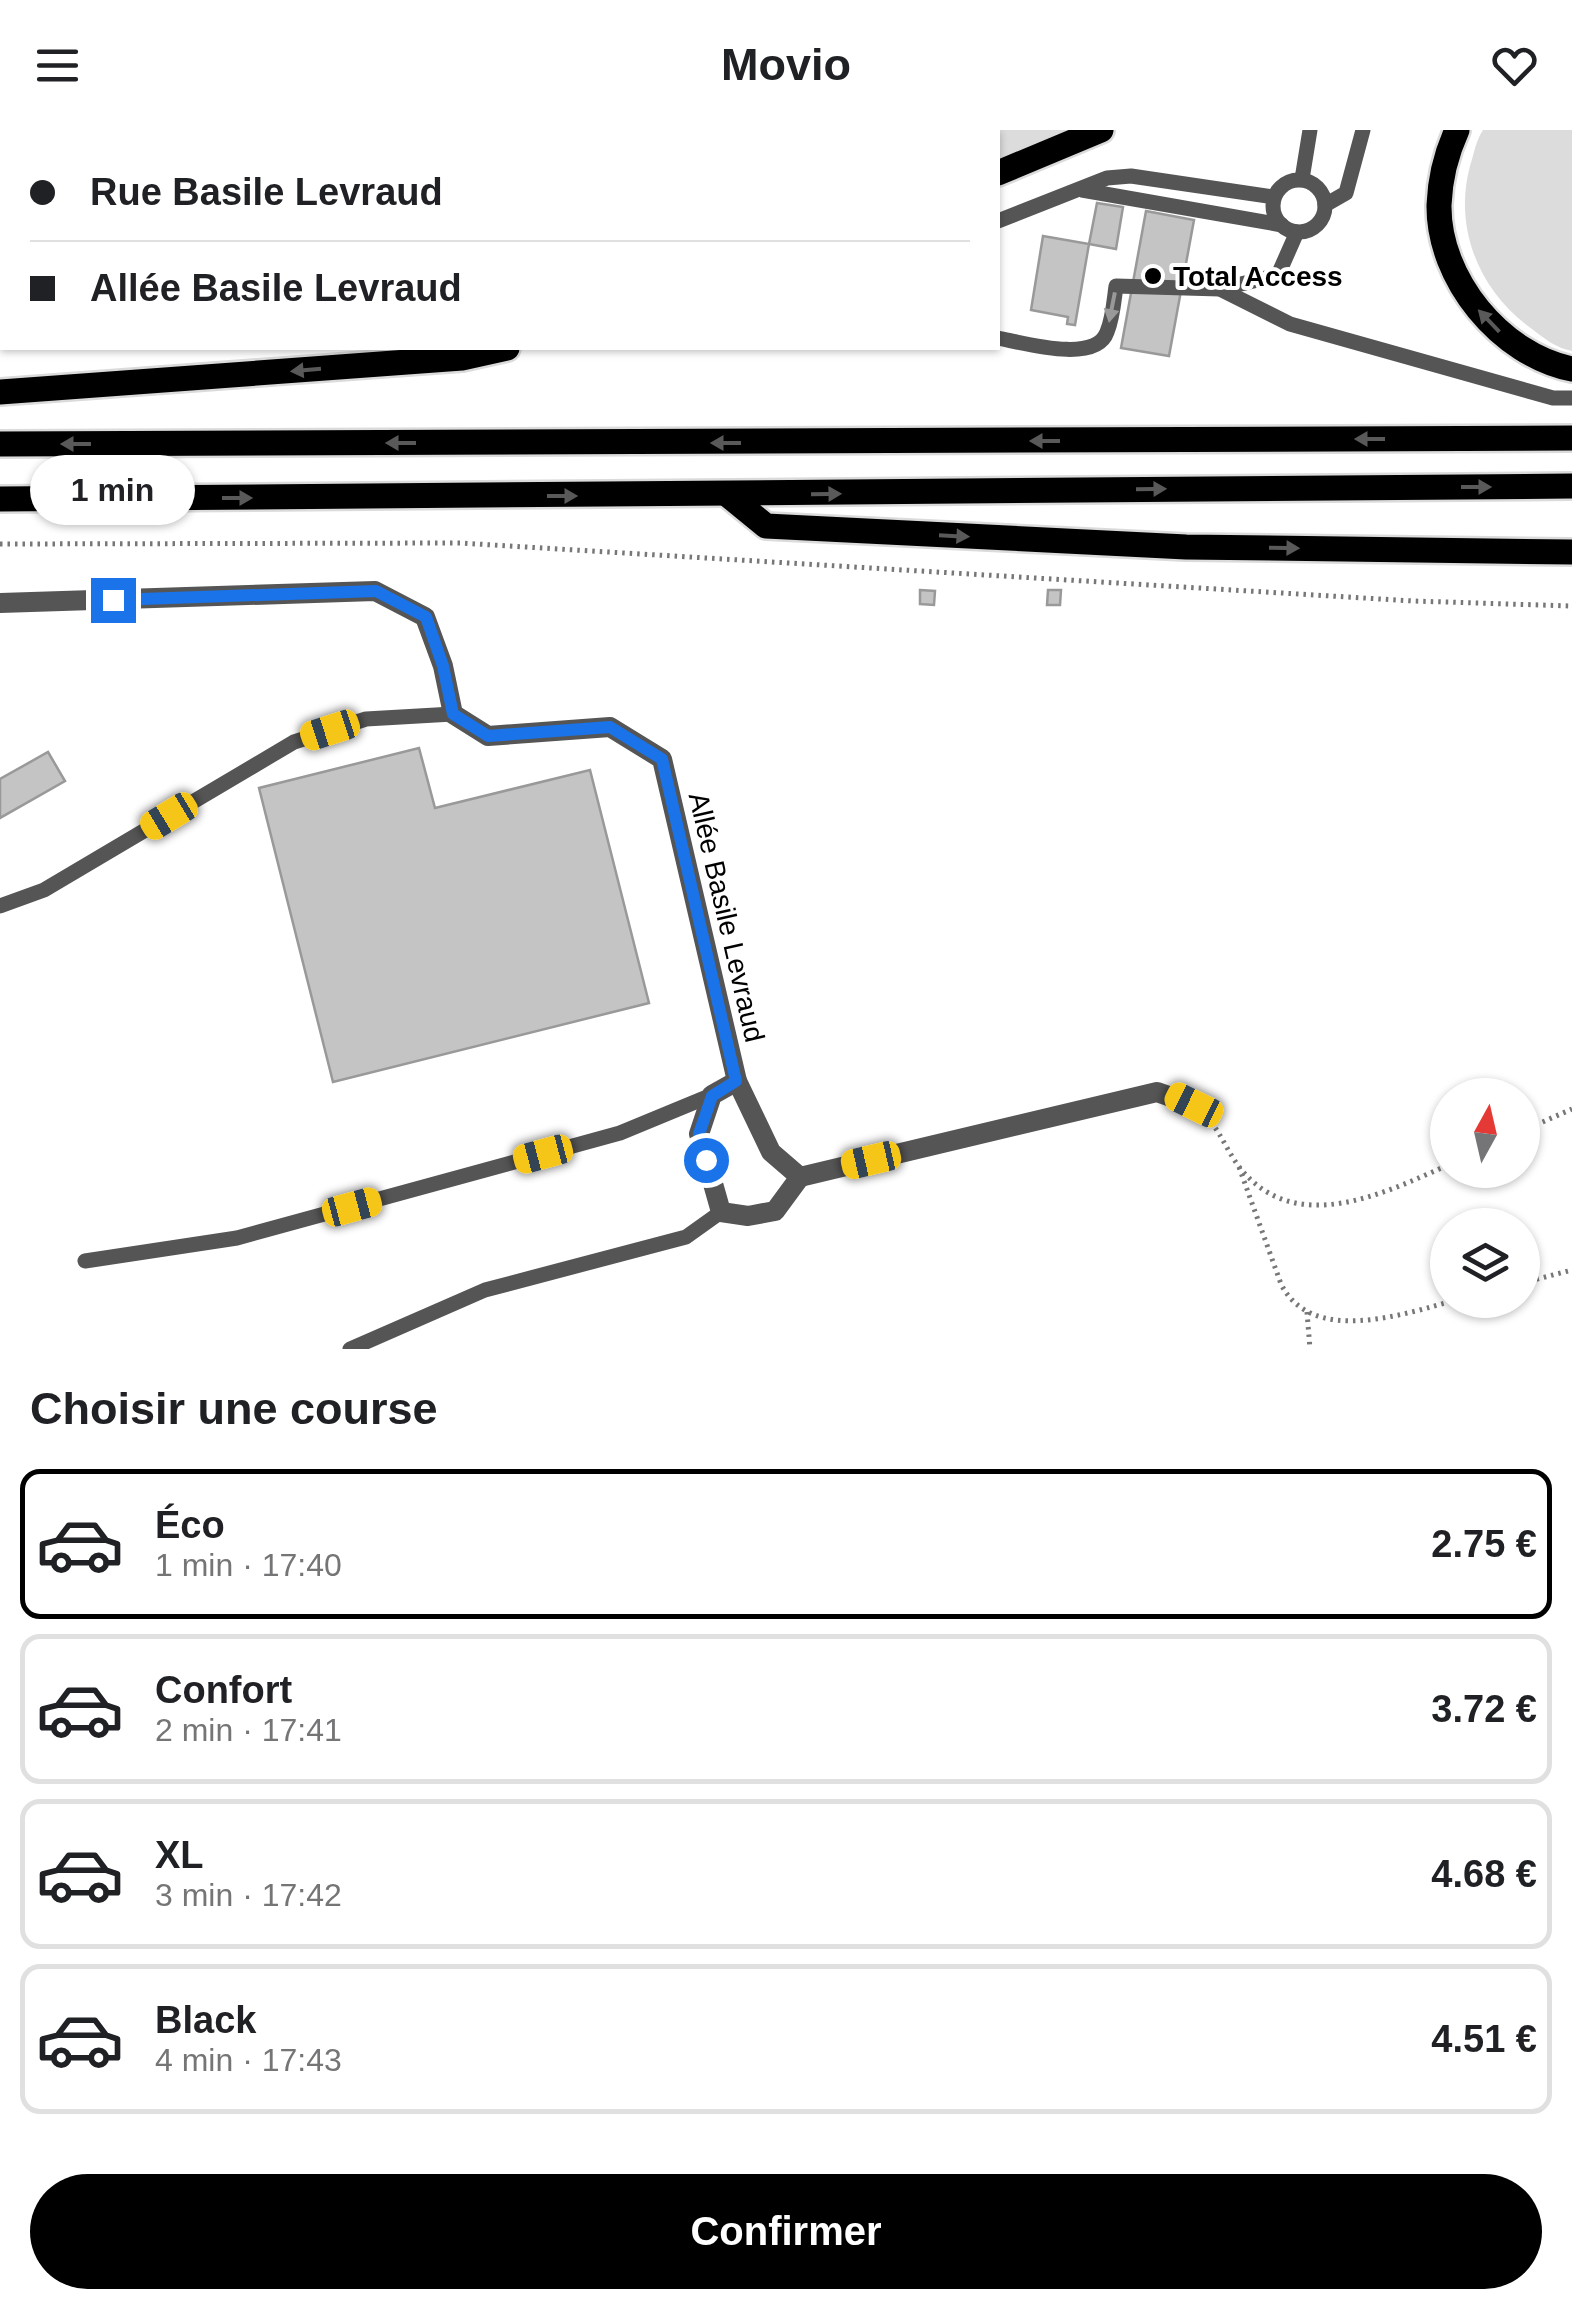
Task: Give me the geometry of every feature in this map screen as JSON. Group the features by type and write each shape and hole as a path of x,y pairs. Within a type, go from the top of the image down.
{"main road":[{"path":"1000,172 1102,130"},
{"path":"1456,130 1445,157 1439,208 1449,258 1473,304 1509,342 1572,369"},
{"path":"0,392 462,358 498,350"},
{"path":"0,444 1572,438"},
{"path":"0,499 728,496 1572,486"},
{"path":"728,496 766,526 1186,547 1572,552"}],"street":[{"path":"0,603 376,591 426,617 443,666 453,714"},
{"name":"Allée Basile Levraud","path":"453,714 488,736 610,727 662,759 736,1081 771,1152 800,1177"},
{"path":"736,1081 712,1096 699,1134 722,1212 748,1216 775,1212 800,1177 1157,1092 1194,1105"}],"lane":[{"path":"1302,180 1310,130"},
{"path":"1078,189 1306,231 1318,223 1325,206 1346,193 1363,130"},
{"path":"1000,220 1107,178 1131,176 1274,197"},
{"path":"1290,229 1273,212 1274,197 1287,182 1302,180 1319,189 1325,206"},
{"path":"1000,338 1074,350 1095,347 1107,336 1116,286 1220,289 1278,275 1290,229"},
{"path":"1220,289 1290,324 1553,398 1572,398"},
{"path":"0,906 44,890 294,742 366,718 453,714"},
{"path":"86,1261 236,1238 620,1133 712,1096"},
{"path":"350,1349 485,1290 686,1237 722,1212"}],"path":[{"path":"0,544 460,543 1413,601 1572,606"},
{"path":"1194,1105 1213,1124 1239,1167 1290,1301 1307,1312 1361,1321 1430,1306"},
{"path":"1540,1123 1572,1109"},
{"path":"1239,1167 1266,1192 1290,1203 1328,1205 1384,1193 1430,1173"},
{"path":"1540,1278 1572,1270"},
{"path":"1307,1312 1310,1349"}],"shaded area":[{"path":"1000,130 1065,130 1000,159"},
{"path":"1483,130 1572,130 1572,351 1551,343 1514,314 1485,278 1475,257 1468,236 1466,190 1475,147"}],"building":[{"path":"1097,203 1123,207 1116,249 1089,244"},
{"path":"1146,211 1194,220 1169,356 1121,348"},
{"path":"1043,236 1089,244 1075,325 1067,324 1068,317 1031,310"},
{"path":"920,590 935,591 934,605 920,604"},
{"path":"1048,590 1061,590 1060,605 1047,605"},
{"path":"419,748 435,808 590,770 649,1003 333,1082 259,788"},
{"path":"48,752 65,781 0,818 0,779"}],"place":[{"name":"Total Access","path":"1153,276"}],"route":[{"path":"113,600 376,591 426,617 443,666 453,714 488,736 610,727 662,759 736,1081 712,1096 699,1134 706,1160"}]}
